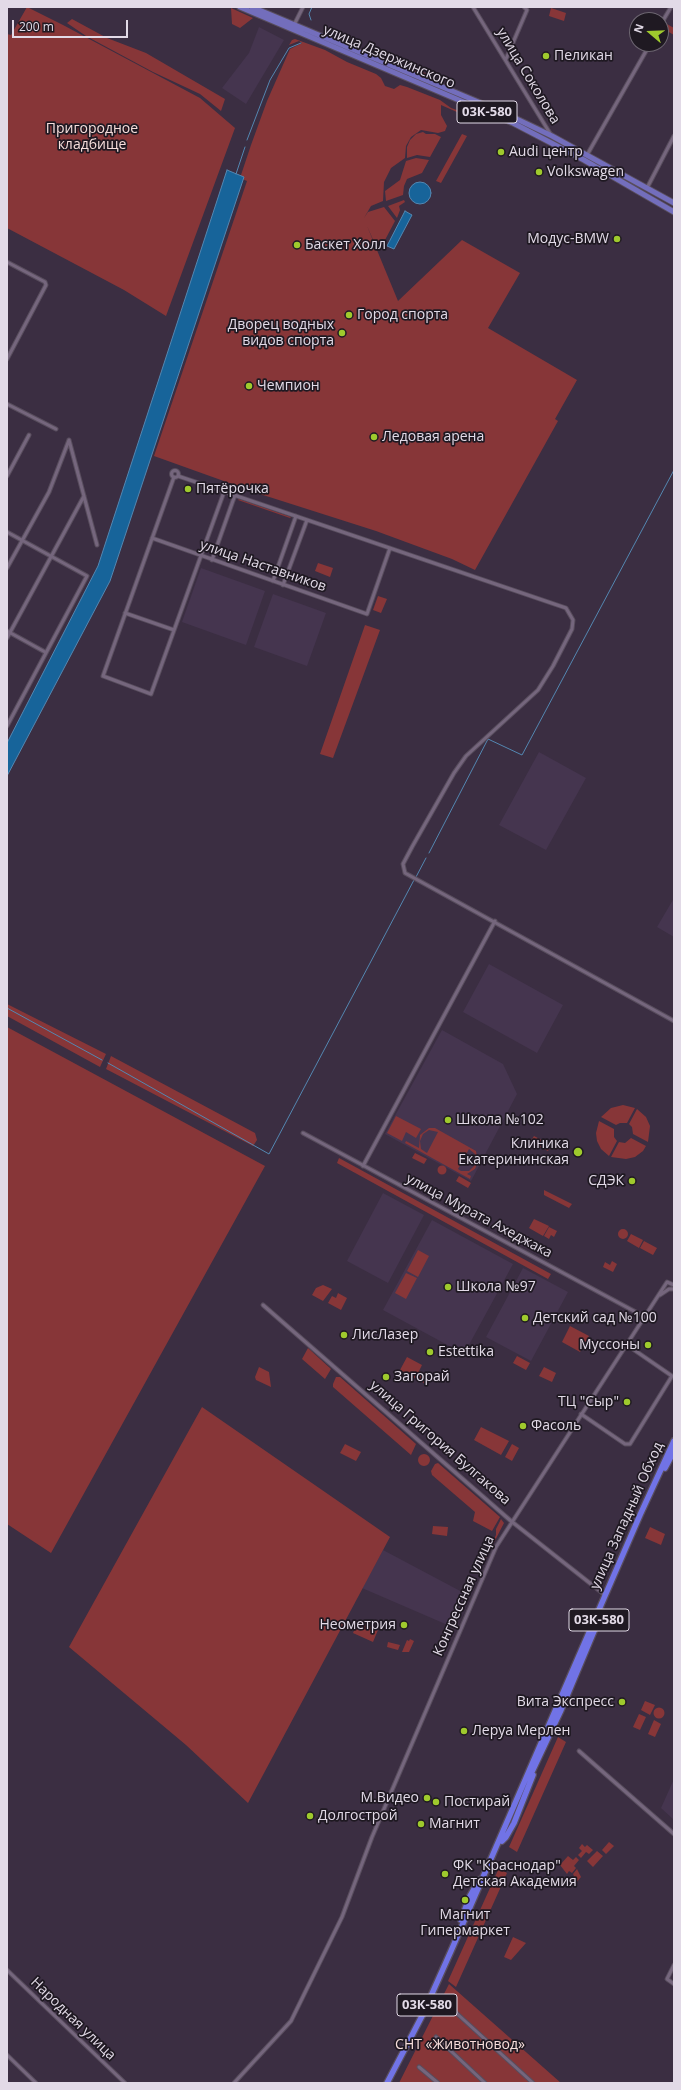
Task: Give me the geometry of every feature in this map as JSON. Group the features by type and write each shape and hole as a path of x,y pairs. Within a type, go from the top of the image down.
{"highway":[{"name":"улица Западный Обход","path":"387,2083 422,2016 605,1595 674,1441"},
{"name":"улица Западный Обход","path":"390,2083 446,1970 640,1522 674,1451"}],"main road":[{"name":"улица Дзержинского","path":"240,7 502,112 552,136 674,203"},
{"name":"улица Дзержинского","path":"252,7 293,27"},
{"name":"улица Дзержинского","path":"398,71 531,132 674,212"}],"street":[{"path":"293,27 303,7"},
{"name":"улица Соколова","path":"474,7 552,136"},
{"path":"506,59 527,10 524,7"},
{"path":"587,155 645,52"},
{"path":"647,188 674,136"},
{"path":"7,262 45,282 46,285 7,359"},
{"path":"7,404 56,429"},
{"path":"7,476 28,435"},
{"path":"7,568 49,492 69,440 97,545"},
{"path":"224,492 151,694 103,676 152,538 176,476 234,495 566,608 573,620 572,629 538,690 466,756 454,773 404,864 405,873 495,921 674,1021"},
{"path":"212,560 234,495"},
{"path":"7,638 8,632 84,496"},
{"path":"273,581 296,516"},
{"path":"283,584 307,520"},
{"path":"7,532 87,576 45,652 7,726"},
{"name":"улица Наставников","path":"152,538 366,614 390,548"},
{"path":"125,613 174,630"},
{"path":"8,632 45,652"},
{"path":"363,1166 495,921"},
{"name":"улица Мурата Ахеджака","path":"303,1133 644,1317"},
{"name":"Конгрессная улица","path":"234,2083 291,2021 342,1917 402,1767 488,1563 511,1521 668,1282 674,1285"},
{"path":"658,1297 669,1289 674,1289"},
{"name":"улица Григория Булгакова","path":"263,1305 511,1521 605,1595"},
{"path":"582,1414 625,1444 630,1444 672,1376 627,1344"},
{"path":"579,1751 674,1834"},
{"path":"674,1965 667,1980 674,1984"},
{"name":"Народная улица","path":"7,1970 125,2083"},
{"path":"453,2010 533,2083"},
{"path":"436,2037 485,2083"},
{"path":"7,2055 36,2083"},
{"path":"419,2067 438,2083"}],"shaded area":[{"path":"259,27 284,40 246,104 222,88 249,53"},
{"path":"201,568 265,591 246,645 182,622"},
{"path":"273,594 326,613 307,666 254,647"},
{"path":"539,752 586,778 546,850 499,825"},
{"path":"674,898 674,937 657,927"},
{"path":"489,964 563,1005 537,1053 463,1012"},
{"name":"Школа №102","path":"442,1030 503,1064 517,1094 471,1181 385,1134"},
{"path":"383,1193 424,1215 388,1283 347,1261"},
{"name":"Школа №97","path":"432,1220 513,1264 464,1354 383,1310"},
{"name":"Детский сад №100","path":"523,1268 568,1292 531,1361 486,1337"},
{"path":"383,1550 464,1593 450,1626 362,1588"},
{"path":"674,1779 674,1820 661,1808"}],"green space":[{"name":"Пригородное кладбище","path":"27,7 200,98 235,128 166,316 124,290 7,228 7,34 11,35"},
{"path":"231,8 253,18 240,28 232,24"},
{"path":"551,8 566,13 564,21 549,16"},
{"path":"72,19 107,38 146,53 225,99 221,111 200,94 153,72 86,36 67,23"},
{"path":"669,25 674,28 674,35 669,32"},
{"name":"Город спорта","path":"295,39 325,50 347,62 376,74 381,78 385,86 394,89 400,85 407,87 440,100 451,108 477,117 475,120 441,105 441,115 447,126 445,131 438,133 421,130 411,137 406,146 405,158 391,168 384,182 383,201 371,206 364,218 368,212 384,207 395,221 385,240 382,239 375,244 367,226 398,301 462,240 520,273 488,328 577,380 555,419 558,421 475,570 452,559 376,531 260,494 154,456 247,181 240,178 251,145 267,101 290,49 302,43 299,41 289,45 292,40"},
{"path":"401,63 432,76 433,80 397,65"},
{"path":"423,132 426,134 435,134 441,137 430,157 417,155 407,158 407,147 410,140 416,134"},
{"path":"462,134 467,136 441,183 436,181"},
{"path":"416,158 429,160 422,173 407,179 404,186 403,195 386,201 385,191 400,180 406,161"},
{"path":"404,200 405,202 399,206 400,210 397,218 388,206"},
{"path":"239,499 291,517 290,518 238,500"},
{"path":"318,563 333,568 330,577 315,571"},
{"path":"378,596 387,599 381,613 373,610"},
{"path":"365,625 380,630 333,758 320,754"},
{"path":"7,1004 106,1054 100,1067 7,1016"},
{"path":"7,1027 265,1166 51,1553 7,1524"},
{"path":"111,1056 255,1133 257,1140 253,1146 106,1069"},
{"path":"623,1105 635,1108 627,1123 620,1123 616,1125 601,1117 611,1108"},
{"path":"637,1109 646,1117 650,1126 648,1142 633,1134 632,1127 629,1124"},
{"path":"396,1116 421,1129 416,1138 406,1132 402,1141 387,1133"},
{"path":"599,1121 614,1129 614,1137 617,1141 609,1156 601,1149 597,1141 596,1133"},
{"path":"429,1128 435,1128 476,1151 478,1162 475,1169 467,1174 471,1176 470,1179 405,1143 406,1141 419,1148 420,1135","holes":["429,1130 438,1132 427,1153 421,1149 420,1141 423,1134","469,1149 475,1154 476,1164 469,1171 461,1171 458,1169"]},
{"path":"534,1136 551,1145 548,1151 530,1142"},
{"path":"631,1138 646,1146 643,1151 635,1157 626,1159 611,1157 619,1142 625,1143"},
{"path":"415,1153 427,1159 424,1164 412,1158"},
{"path":"339,1158 551,1274 548,1279 337,1163"},
{"path":"440,1166 444,1166 446,1170 444,1174 440,1174 438,1172 438,1168"},
{"path":"459,1176 471,1183 468,1188 456,1181"},
{"path":"544,1190 572,1204 569,1208 544,1195"},
{"path":"534,1219 549,1226 543,1236 529,1228"},
{"path":"549,1227 557,1231 554,1237 551,1235 549,1239 544,1236"},
{"path":"623,1229 628,1234 623,1239 618,1234"},
{"path":"631,1234 643,1240 639,1248 627,1241"},
{"path":"644,1241 657,1248 653,1255 640,1248"},
{"path":"418,1250 429,1256 418,1277 407,1271"},
{"path":"612,1261 617,1264 613,1272 603,1267 605,1262 610,1265"},
{"path":"406,1273 417,1278 406,1299 395,1293"},
{"path":"323,1285 332,1289 323,1301 312,1295 316,1288"},
{"path":"338,1293 347,1298 341,1310 328,1303 332,1296 336,1298"},
{"path":"570,1326 589,1336 580,1352 562,1342"},
{"path":"308,1348 331,1369 325,1379 302,1359"},
{"path":"517,1356 530,1363 526,1370 513,1363"},
{"path":"407,1357 422,1365 419,1371 428,1375 424,1383 400,1370"},
{"path":"259,1367 269,1372 271,1387 256,1380 255,1377"},
{"path":"544,1367 556,1373 552,1382 539,1376"},
{"path":"336,1377 340,1377 416,1444 411,1455 333,1387"},
{"path":"202,1407 390,1537 248,1803 186,1745 69,1647"},
{"path":"481,1427 509,1441 501,1455 474,1440"},
{"path":"345,1444 361,1452 356,1461 340,1453"},
{"path":"512,1444 519,1448 512,1461 505,1457"},
{"path":"422,1454 426,1454 430,1460 426,1466 422,1466 418,1462 418,1458"},
{"path":"438,1463 500,1517 492,1531 473,1521 475,1512 432,1475 431,1471 435,1464"},
{"path":"501,1519 504,1523 485,1560 484,1559 496,1535 496,1529"},
{"path":"433,1526 448,1527 447,1536 432,1534"},
{"path":"650,1527 665,1534 661,1545 645,1538"},
{"path":"358,1621 378,1630 373,1642 353,1633"},
{"path":"410,1639 414,1641 409,1652 402,1652 407,1640 409,1641"},
{"path":"388,1642 400,1645 398,1650 387,1647"},
{"path":"645,1701 655,1705 650,1715 641,1710"},
{"path":"657,1708 661,1708 663,1709 663,1717 657,1718 654,1715 654,1711"},
{"path":"639,1714 646,1717 640,1730 633,1727"},
{"path":"654,1720 661,1724 655,1737 648,1734"},
{"path":"558,1737 566,1742 517,1852 509,1847"},
{"path":"609,1842 614,1846 606,1854 602,1850"},
{"path":"582,1844 585,1847 587,1845 593,1850 589,1854 586,1852 581,1858 578,1855 582,1851 579,1848"},
{"path":"597,1851 603,1856 593,1867 587,1861"},
{"path":"568,1856 573,1860 576,1857 579,1860 574,1866 576,1868 572,1873 569,1871 567,1874 560,1865"},
{"path":"499,1868 507,1873 456,1987 448,1981"},
{"path":"577,1869 581,1877 576,1883 572,1879 574,1876 573,1874"},
{"path":"513,1937 526,1943 511,1960 504,1957"},
{"name":"СНТ «Животновод»","path":"449,1984 561,2083 399,2083"}],"water":[{"path":"227,170 244,177 110,581 7,776 7,743 98,566"},
{"path":"420,182 424,183 430,189 430,197 424,203 420,204 416,203 410,197 409,193 410,189 416,183"},
{"path":"405,211 412,215 394,249 387,246"}],"waterway":[{"path":"311,20 309,14 312,7"},
{"path":"247,140 270,80 289,48 301,43"},
{"path":"236,174 245,147"},
{"path":"429,853 488,739 522,755 674,470"},
{"path":"416,877 426,858"},
{"path":"108,1063 269,1154 414,880"},
{"path":"7,1008 102,1060"}],"place":[{"name":"Пеликан","path":"546,56"},
{"name":"Audi центр","path":"501,152"},
{"name":"Volkswagen","path":"539,172"},
{"name":"Модус-BMW","path":"617,239"},
{"name":"Баскет Холл","path":"297,245"},
{"name":"Город спорта","path":"349,315"},
{"name":"Дворец водных видов спорта","path":"342,333"},
{"name":"Чемпион","path":"249,386"},
{"name":"Ледовая арена","path":"374,437"},
{"name":"Пятёрочка","path":"188,489"},
{"name":"Школа №102","path":"448,1120"},
{"name":"Клиника Екатерининская","path":"578,1152"},
{"name":"СДЭК","path":"632,1181"},
{"name":"Школа №97","path":"448,1287"},
{"name":"Детский сад №100","path":"525,1318"},
{"name":"ЛисЛазер","path":"344,1335"},
{"name":"Муссоны","path":"648,1345"},
{"name":"Estettika","path":"430,1352"},
{"name":"Загорай","path":"386,1377"},
{"name":"ТЦ \"Сыр\"","path":"627,1402"},
{"name":"Фасоль","path":"523,1426"},
{"name":"Неометрия","path":"404,1625"},
{"name":"Вита Экспресс","path":"622,1702"},
{"name":"Леруа Мерлен","path":"464,1731"},
{"name":"М.Видео","path":"427,1798"},
{"name":"Постирай","path":"436,1802"},
{"name":"Долгострой","path":"310,1816"},
{"name":"Магнит","path":"421,1824"},
{"name":"ФК \"Краснодар\" Детская Академия","path":"445,1874"},
{"name":"Магнит Гипермаркет","path":"465,1900"}]}
